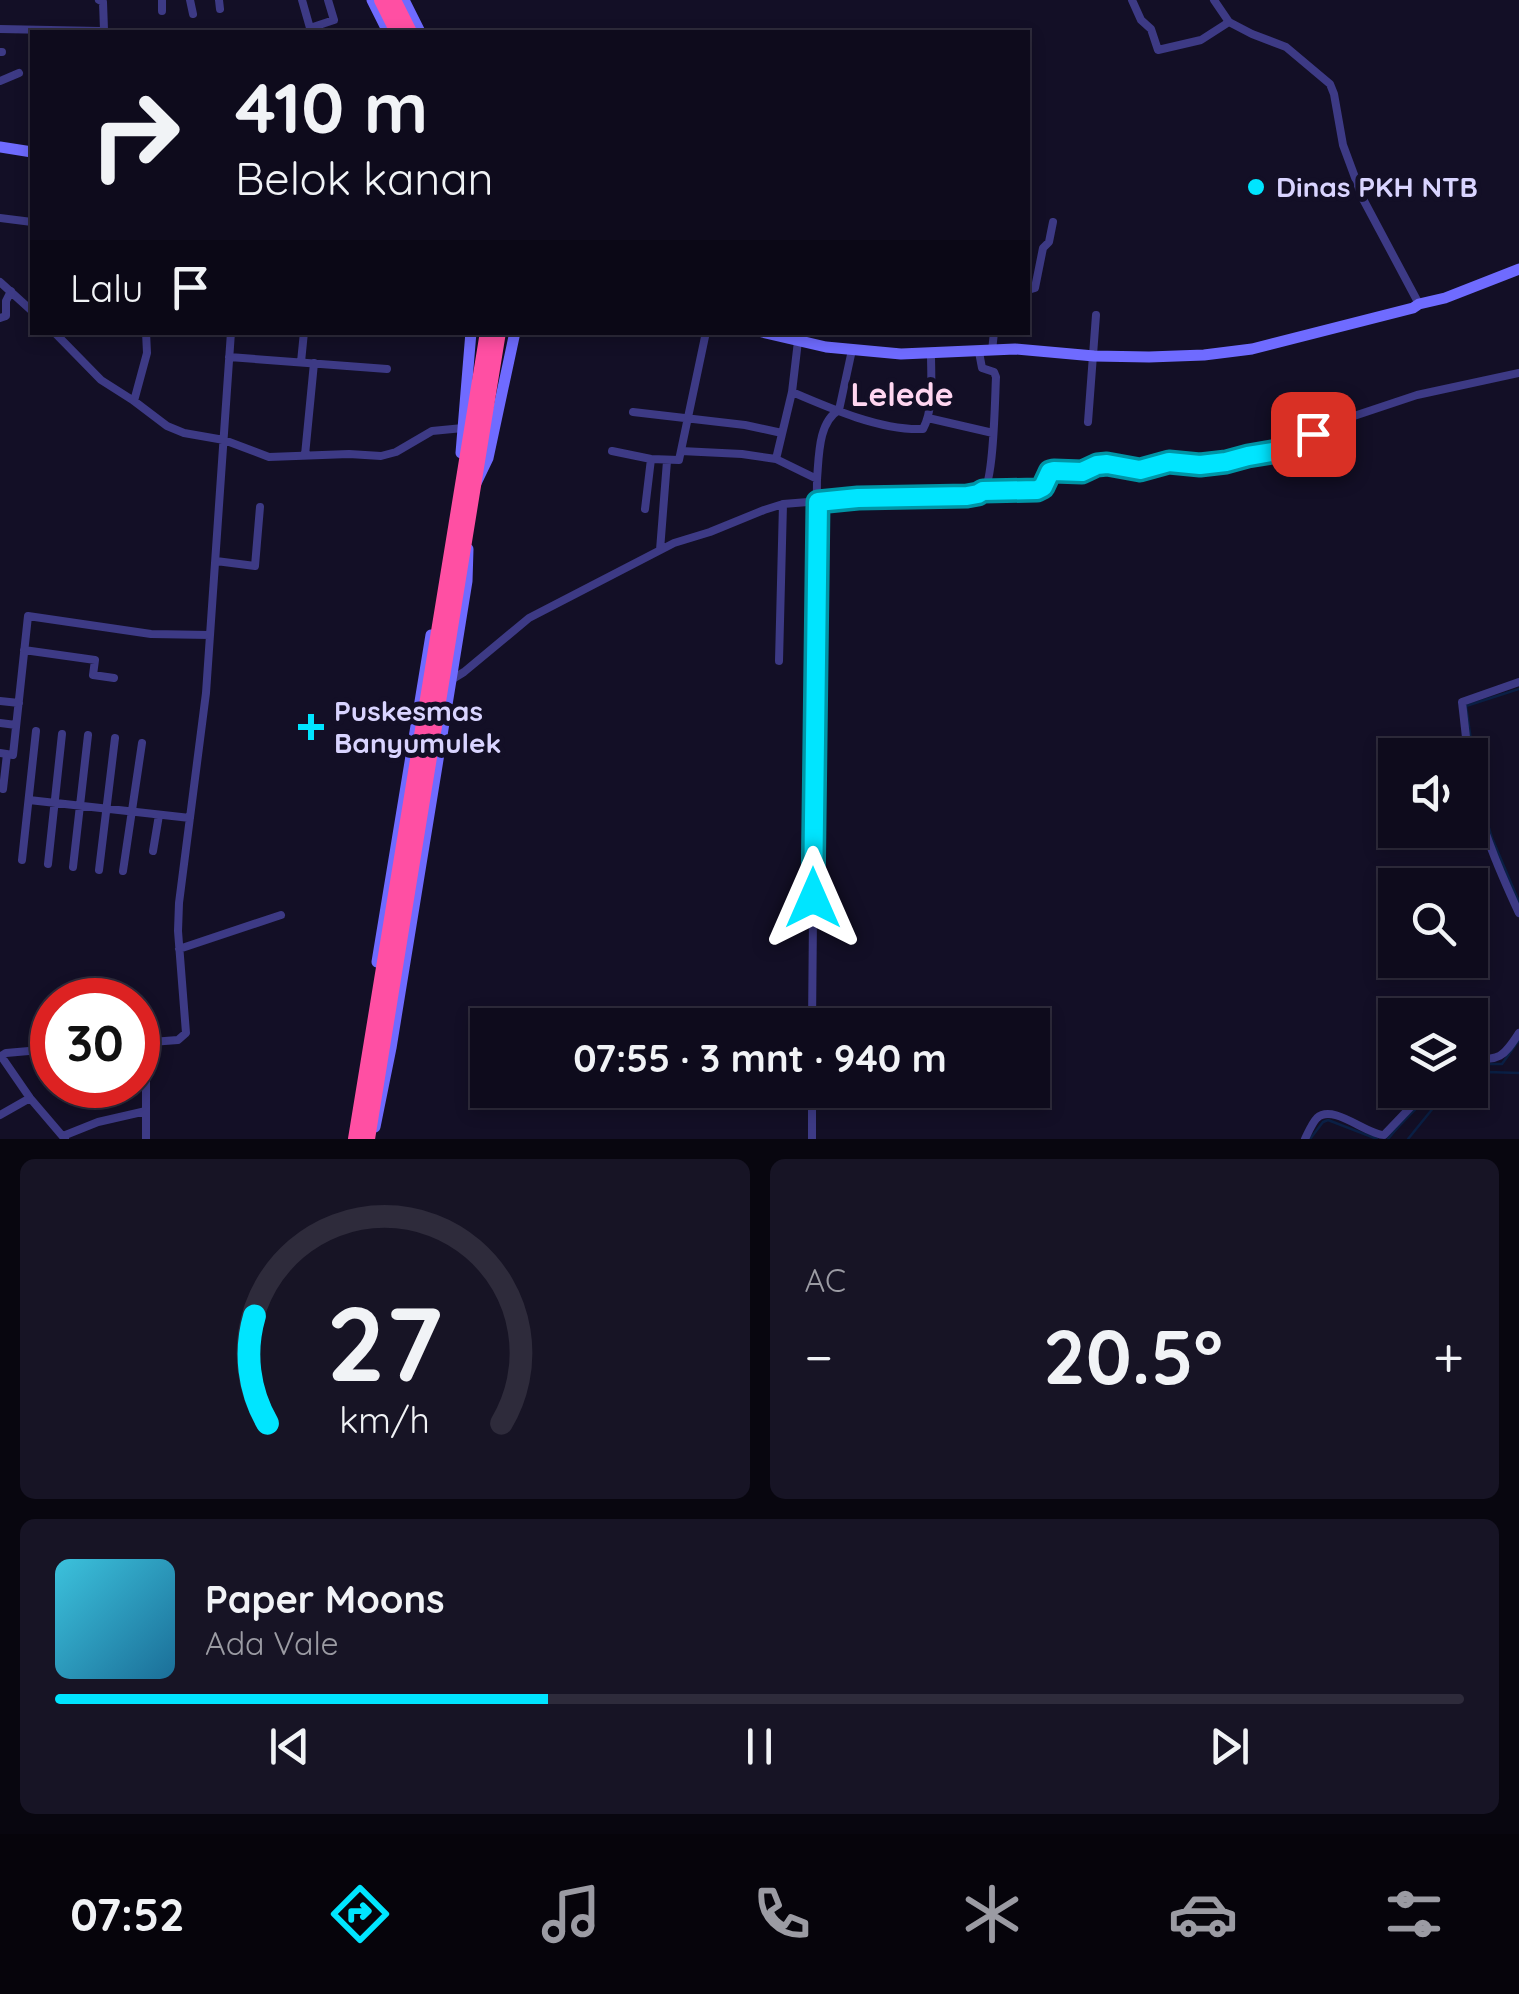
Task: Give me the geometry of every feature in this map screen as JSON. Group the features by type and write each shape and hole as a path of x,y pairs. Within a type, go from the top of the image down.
{"highway":[{"path":"381,0 396,30"},
{"path":"394,0 409,30"},
{"path":"368,1139 468,486 487,335"},
{"path":"468,486 498,335"},
{"path":"355,1139 460,540"}],"street":[{"path":"0,28 104,30 103,2 99,0"},
{"path":"162,0 162,11"},
{"path":"190,0 192,14"},
{"path":"302,0 310,30 334,20 328,0"},
{"path":"372,0 387,30"},
{"path":"404,0 419,30"},
{"path":"1132,0 1158,50 1201,40 1229,22"},
{"path":"1214,0 1229,22 1286,47 1330,84 1343,145 1364,200 1419,304"},
{"path":"0,81 18,73"},
{"path":"0,148 30,152"},
{"path":"0,218 30,222"},
{"path":"1030,289 1035,288 1042,248 1049,242 1053,222"},
{"path":"774,335 798,341 814,338 852,350 930,354 1028,350 1149,357 1174,350 1224,350 1411,302 1445,298 1519,269"},
{"path":"0,282 30,309"},
{"path":"0,318 6,316 6,302 12,291"},
{"path":"1088,422 1096,315"},
{"path":"57,335 101,380 172,428 224,440 270,457 380,456 396,452 432,431 463,428"},
{"path":"134,401 147,349 146,335"},
{"path":"160,1042 180,1040 186,1034 179,903 202,739 231,335"},
{"path":"300,362 304,335"},
{"path":"468,486 460,462 471,335"},
{"path":"468,486 488,458 514,335"},
{"path":"612,452 679,460 705,335"},
{"path":"983,491 990,462 996,374 982,368 993,335"},
{"path":"776,459 792,392 798,341"},
{"path":"839,410 852,350"},
{"path":"792,392 897,427 924,428 928,418 930,354"},
{"path":"230,357 387,370"},
{"path":"305,455 314,363"},
{"path":"451,680 529,618 686,538 784,504 1037,490 1043,487 1050,472 1082,472 1102,464 1140,470 1169,462 1226,462 1298,445 1328,424 1379,407 1519,374"},
{"path":"812,1008 817,479 826,423 839,410"},
{"path":"633,412 745,424 782,433"},
{"path":"928,418 993,433"},
{"path":"681,451 776,459 817,479"},
{"path":"645,510 651,459"},
{"path":"660,550 667,461"},
{"path":"779,661 784,504"},
{"path":"216,561 255,566 260,507"},
{"path":"368,1139 378,1117 467,581 460,540"},
{"path":"3,789 3,754 13,755 28,616 151,634 210,635"},
{"path":"24,650 95,660 93,676 114,678"},
{"path":"1466,738 1461,706 1467,700 1519,682"},
{"path":"0,701 19,704"},
{"path":"0,723 16,725"},
{"path":"22,860 36,731"},
{"path":"48,864 62,734"},
{"path":"73,866 88,735"},
{"path":"99,870 114,738"},
{"path":"123,871 142,743"},
{"path":"29,800 190,818"},
{"path":"154,852 159,814"},
{"path":"1488,837 1519,913"},
{"path":"179,949 282,915"},
{"path":"1488,1058 1500,1058 1519,1033"},
{"path":"0,1115 30,1098 1,1055 30,1052"},
{"path":"38,1108 64,1138 84,1126 146,1111"},
{"path":"146,1108 146,1139"},
{"path":"812,1108 812,1139"},
{"path":"1305,1139 1317,1118 1328,1114 1374,1134 1384,1134 1410,1108"}],"waterway":[{"path":"1519,689 1466,706 1479,795 1519,902"},
{"path":"1488,1064 1502,1064 1519,1040"},
{"path":"1488,1072 1519,1073"},
{"path":"1388,1139 1416,1108"},
{"path":"1408,1139 1433,1108"},
{"path":"1310,1139 1328,1120 1377,1139"}],"place":[{"name":"Dinas PKH NTB","path":"1256,187"},
{"name":"Puskesmas Banyumulek","path":"311,727"}],"district":[{"name":"Lelede","path":"902,395"}],"route":[{"path":"813,898 818,502 1040,490 1054,471 1082,472 1107,464 1140,470 1169,462 1226,462 1284,450 1313,434"}]}
